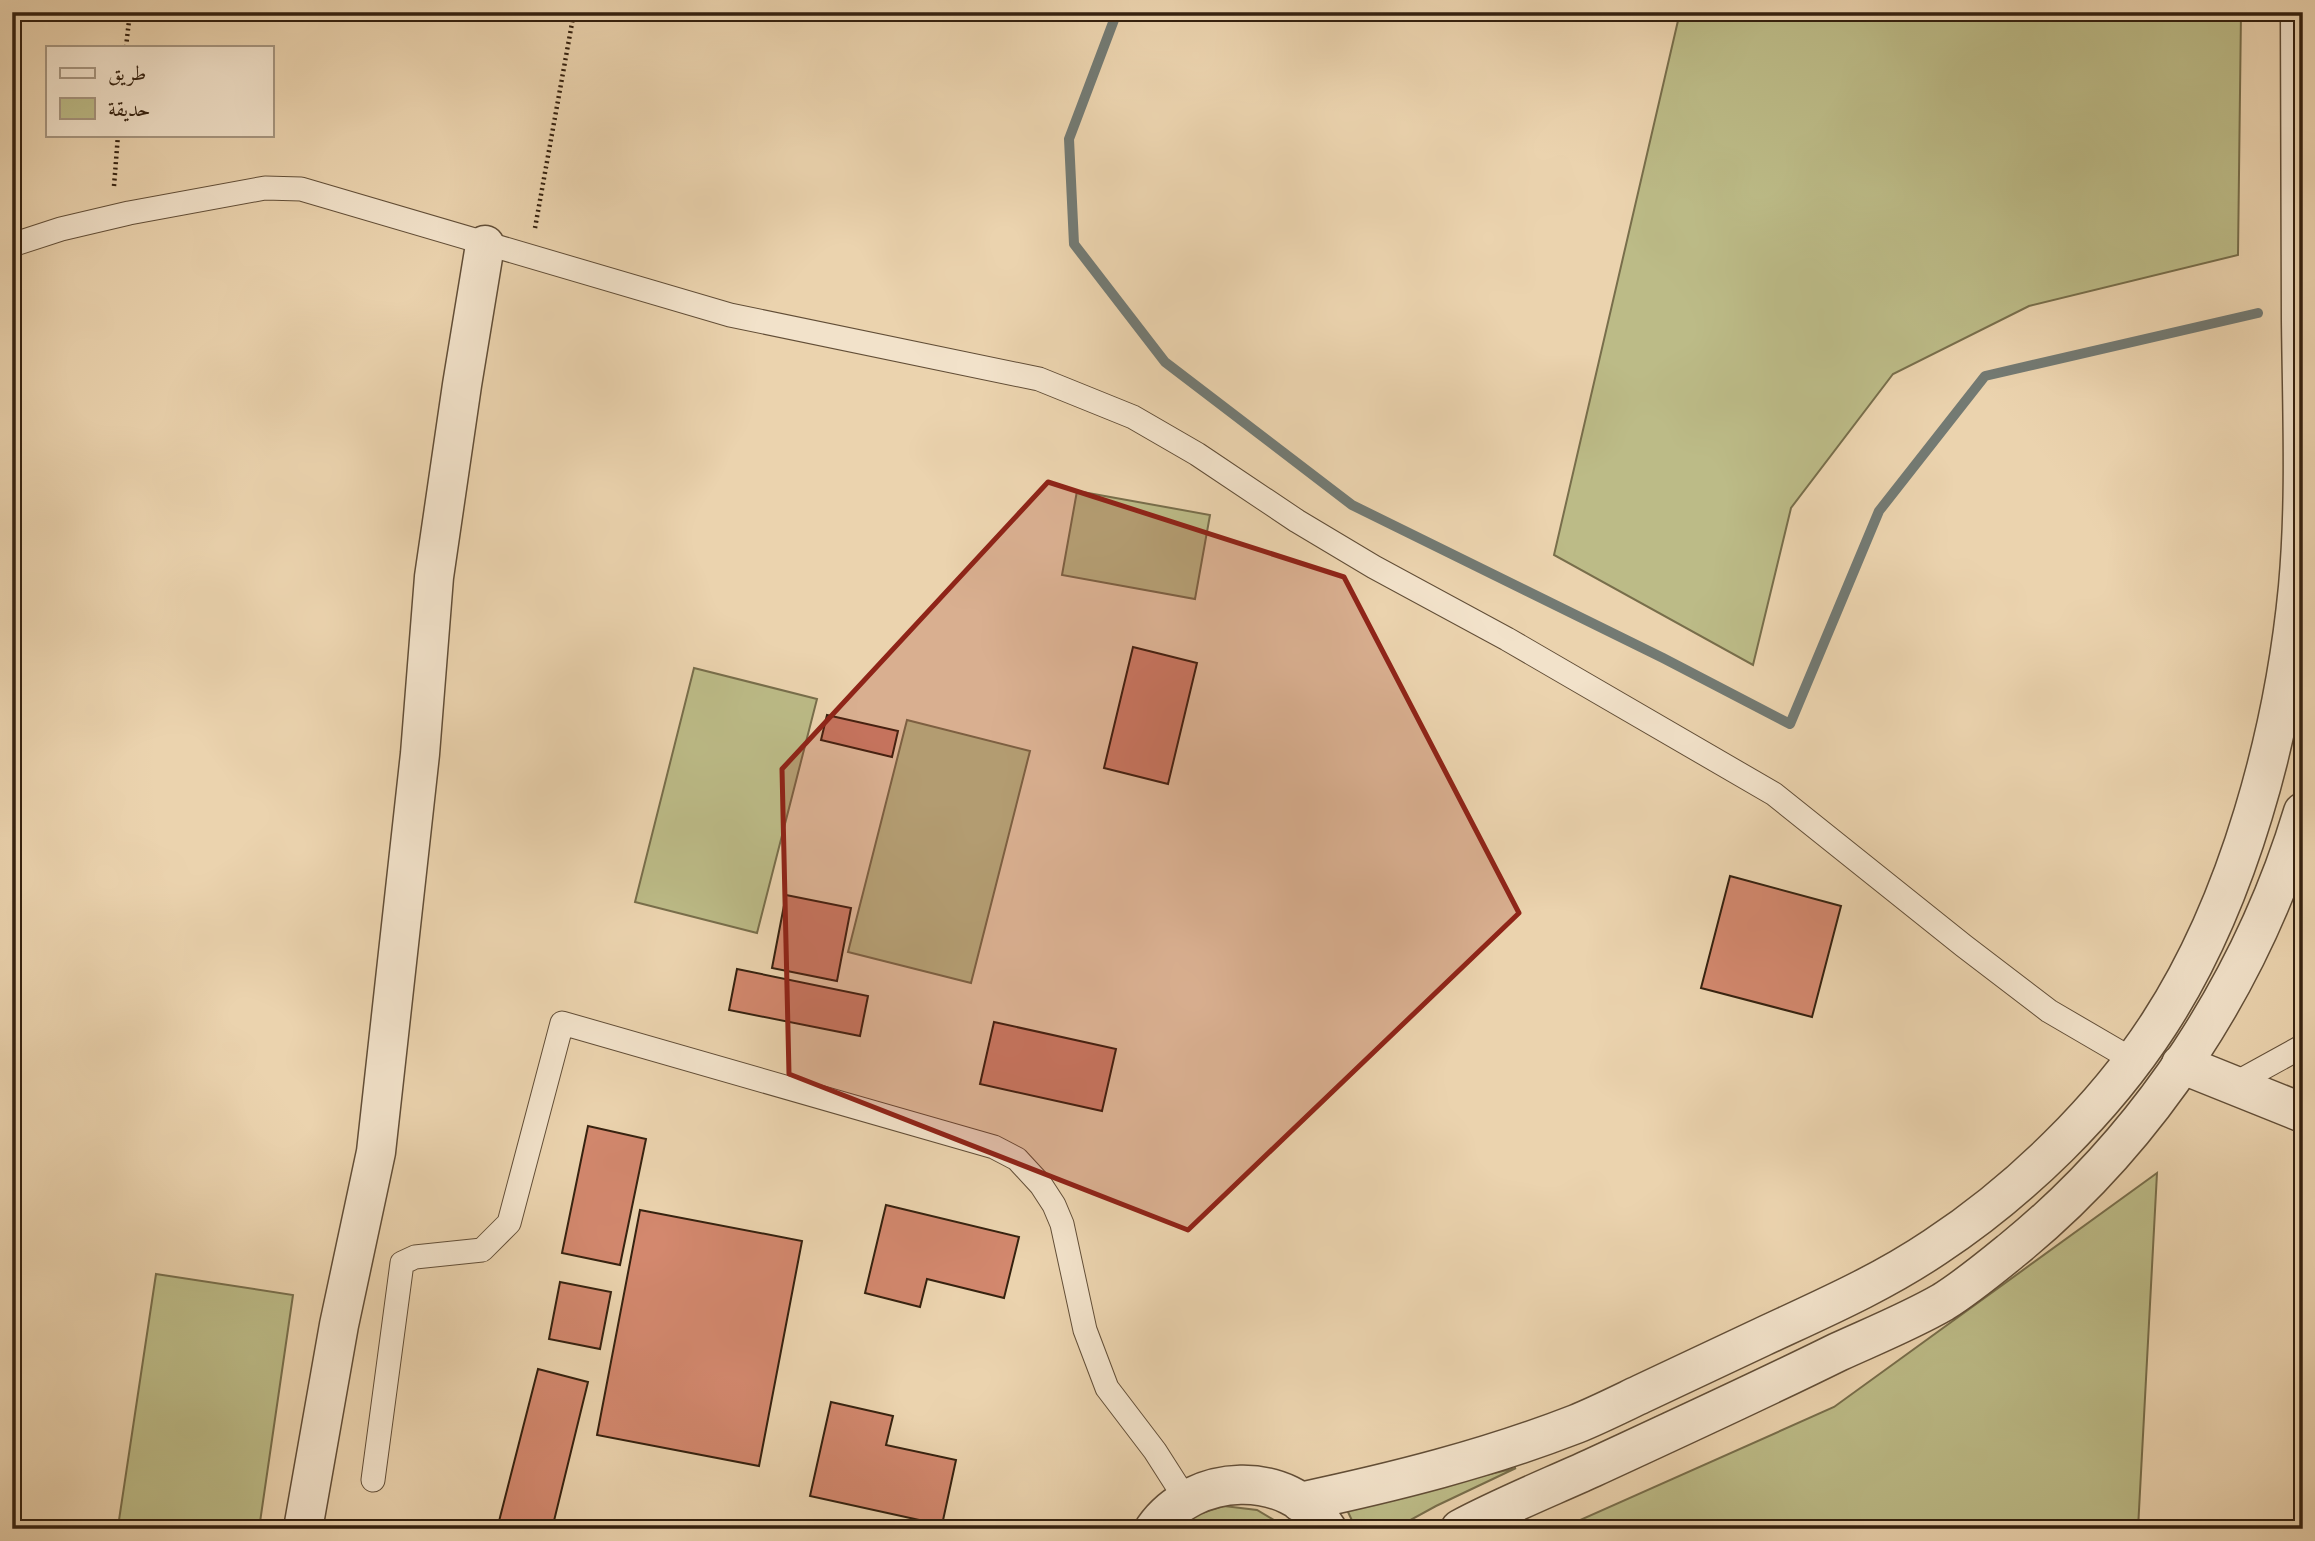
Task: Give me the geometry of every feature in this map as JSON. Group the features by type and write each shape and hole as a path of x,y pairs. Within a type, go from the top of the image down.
{"street":[{"path":"1300,1502 1440,1469 1512,1448 1582,1422 1885,1279 1940,1244 1992,1205 2031,1171 2083,1120 2123,1074 2158,1025 2193,965 2245,836 2265,769 2291,644 2302,527 2300,12"},
{"path":"303,1529 339,1325 376,1152 420,754 434,577 485,245"},
{"path":"1460,1529 1753,1394 1942,1302 1998,1261 2072,1197 2120,1145 2164,1090 2230,987 2253,941 2279,882 2303,812"},
{"path":"2181,1064 2303,1113"},
{"path":"1153,1529 1162,1517 1185,1498 1213,1487 1243,1484 1272,1489 1300,1502 1326,1529"}],"lane":[{"path":"12,245 111,217 265,188 301,189 730,316 1038,379 1087,397 1133,418 1196,454 1297,522 1341,548 1507,639 1774,794 2049,1011 2133,1060"},
{"path":"373,1480 402,1263 415,1257 482,1250 509,1223 562,1023 994,1147 1017,1159 1041,1185 1062,1224 1085,1330 1107,1388 1155,1451 1185,1498"},
{"path":"2234,1084 2303,1046"}],"path":[{"path":"126,46 130,12"},
{"path":"529,257 574,12"},
{"path":"111,217 118,136"}],"highlighted area":[{"path":"1048,482 1344,577 1519,913 1188,1230 789,1074 782,769"}],"green space":[{"path":"1680,12 2241,12 2238,255 2029,306 1893,374 1791,508 1753,665 1554,555"},
{"path":"1077,491 1210,515 1195,599 1062,575"},
{"path":"694,668 817,699 757,933 635,902"},
{"path":"907,720 1030,751 971,983 848,952"},
{"path":"2157,1173 2138,1529 1560,1529 1834,1407"},
{"path":"156,1274 293,1295 259,1529 175,1529 119,1520"},
{"path":"1516,1468 1394,1529 1356,1529 1348,1512 1348,1507"},
{"path":"1224,1506 1257,1510 1289,1529 1177,1529 1192,1516"}],"building":[{"path":"1133,647 1197,663 1168,784 1104,768"},
{"path":"827,715 898,731 892,757 821,740"},
{"path":"1730,876 1841,906 1812,1017 1701,988"},
{"path":"786,895 851,908 837,981 772,968"},
{"path":"737,969 868,996 860,1036 729,1010"},
{"path":"994,1022 1116,1049 1102,1111 980,1084"},
{"path":"588,1126 646,1139 620,1265 562,1253"},
{"path":"886,1205 1019,1237 1004,1298 927,1279 920,1307 865,1293"},
{"path":"640,1210 802,1241 759,1466 597,1435"},
{"path":"560,1282 611,1292 600,1349 549,1339"},
{"path":"538,1369 588,1382 552,1529 497,1529"},
{"path":"831,1402 893,1416 886,1445 956,1460 942,1525 810,1496"}],"waterway":[{"path":"1117,12 1069,139 1074,244 1165,362 1352,505 1663,658 1790,724 1879,511 1985,376 2258,313"}]}
